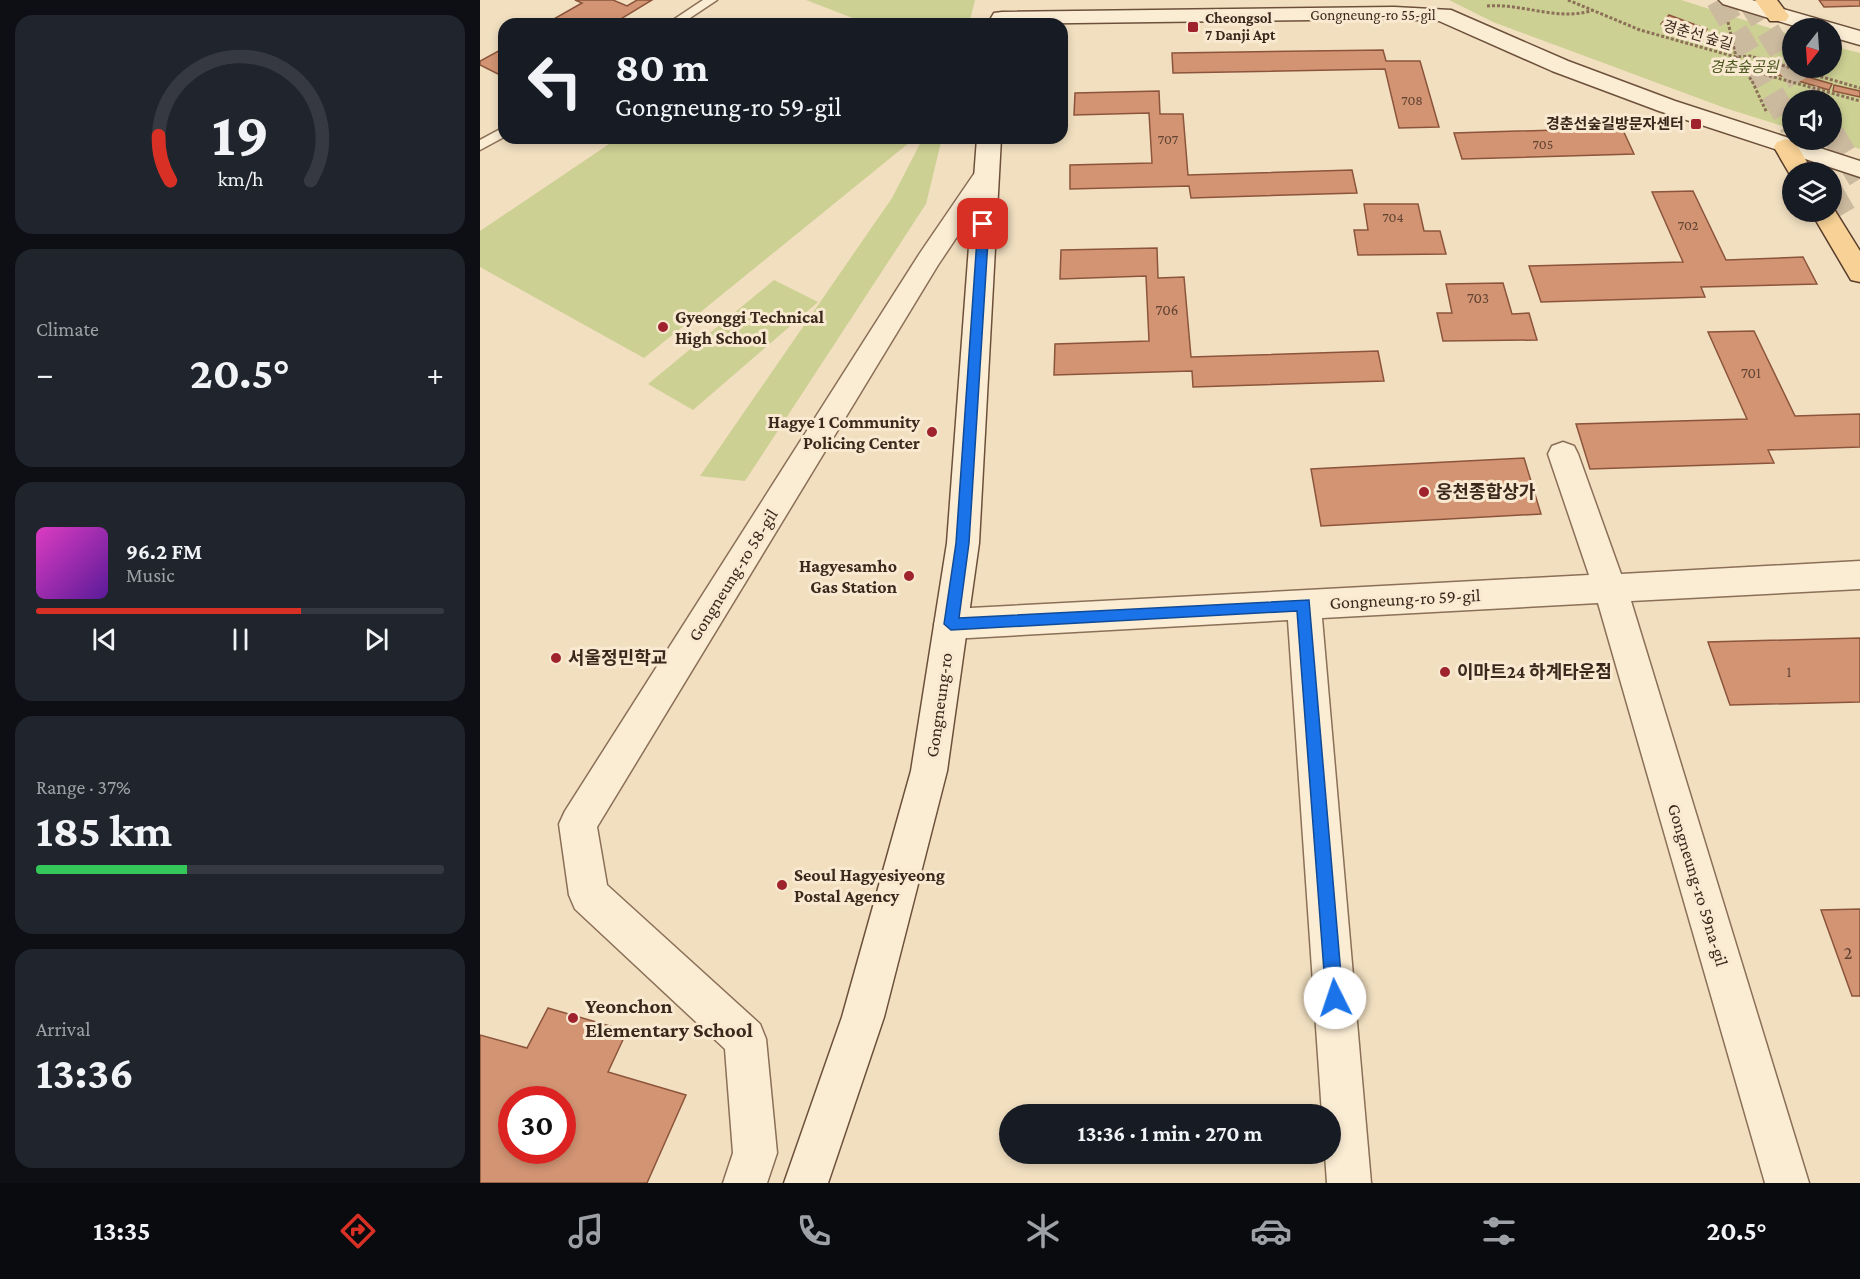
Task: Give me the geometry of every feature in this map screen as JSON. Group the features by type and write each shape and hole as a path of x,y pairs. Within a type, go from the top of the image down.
{"main road":[{"path":"1838,222 1860,273"},
{"path":"1842,222 1860,241"}],"street":[{"path":"1728,7 1772,8 1797,18"},
{"name":"Gongneung-ro 55-gil","path":"1003,14 1394,13 1443,15 1560,66 1782,146"},
{"path":"1842,34 1860,38"},
{"name":"Gongneung-ro","path":"806,1183 863,1017 929,771 963,543 988,144"},
{"name":"Gongneung-ro 55-gil","path":"1796,150 1860,169"},
{"name":"Gongneung-ro 58-gil","path":"745,1183 755,1153 746,1039 590,896 578,824 929,259 985,177"},
{"name":"Gongneung-ro 59na-gil","path":"1563,454 1610,588 1787,1183"},
{"name":"Gongneung-ro 59-gil","path":"951,624 1860,575"},
{"path":"1304,605 1349,1183"}],"lane":[{"path":"682,18 711,0"},
{"path":"480,146 498,134"}],"path":[{"name":"경춘선 숲길","path":"1568,0 1640,30 1736,57 1750,56 1860,88"},
{"path":"1483,8 1498,3 1523,4 1573,15 1586,15 1593,10"},
{"path":"1728,7 1736,57 1771,120"},
{"path":"1744,69 1860,101"}],"green space":[{"path":"806,0 975,0 970,18 852,18"},
{"name":"경춘숲공원","path":"1449,0 1681,0 1782,32 1782,78 1842,78 1842,48 1860,53 1860,149 1842,144 1842,90 1782,90 1782,126 1725,108 1493,22"},
{"path":"609,144 908,144 644,358 480,267 480,231"},
{"path":"920,144 941,144 926,204 745,481 700,476 892,198"},
{"path":"774,280 818,302 693,410 648,384"}],"building":[{"path":"575,0 613,0 627,6 637,0 652,0 622,18 556,18 582,3"},
{"path":"1819,0 1860,0 1860,6 1824,7"},
{"path":"1669,15 1707,29 1700,39 1661,24"},
{"path":"1383,50 1386,61 1420,61 1439,127 1399,128 1385,69 1173,73 1172,53"},
{"path":"498,51 498,74 480,65 480,61"},
{"path":"1757,62 1782,69 1782,76 1754,68"},
{"path":"1788,78 1812,78 1832,84 1829,90"},
{"path":"1834,85 1860,91 1860,97 1842,93 1842,90 1833,90"},
{"path":"1159,91 1160,114 1183,114 1188,175 1352,170 1357,193 1191,198 1189,186 1070,189 1070,165 1152,163 1149,113 1074,115 1075,93"},
{"path":"1622,128 1634,154 1462,159 1454,133"},
{"path":"1693,191 1726,260 1803,257 1817,284 1701,287 1705,297 1541,302 1529,266 1683,262 1652,192"},
{"path":"1364,204 1418,204 1424,231 1440,231 1446,254 1358,255 1354,230 1368,230"},
{"path":"1157,248 1158,278 1184,277 1191,357 1378,351 1384,381 1193,387 1192,371 1054,375 1055,344 1149,341 1146,276 1060,279 1061,250"},
{"path":"1503,283 1512,314 1529,313 1537,340 1443,341 1437,313 1452,313 1446,284"},
{"path":"1754,331 1795,416 1860,414 1860,447 1768,450 1774,463 1590,469 1576,424 1747,419 1708,332"},
{"name":"웅천종합상가","path":"1524,458 1541,514 1321,526 1311,469"},
{"path":"1860,638 1860,702 1730,705 1708,642"},
{"path":"1860,909 1860,996 1852,996 1821,910"},
{"path":"548,1008 627,1031 608,1072 686,1095 647,1183 480,1183 480,1035 527,1048"}],"tunnel":[{"path":"1718,0 1782,110"},
{"path":"1749,0 1805,90"},
{"path":"1842,149 1860,179"},
{"path":"1806,150 1814,162"},
{"path":"1842,210 1846,217"}],"place":[{"name":"Cheongsol 7 Danji Apt","path":"1193,27"},
{"name":"경춘선숲길방문자센터","path":"1696,124"},
{"name":"Gyeonggi Technical High School","path":"663,327"},
{"name":"Hagye 1 Community Policing Center","path":"932,432"},
{"name":"웅천종합상가","path":"1424,492"},
{"name":"Hagyesamho Gas Station","path":"909,576"},
{"name":"서울정민학교","path":"556,658"},
{"name":"이마트24 하계타운점","path":"1445,672"},
{"name":"Seoul Hagyesiyeong Postal Agency","path":"782,885"},
{"name":"Yeonchon Elementary School","path":"573,1018"}],"route":[{"path":"983,224 982,270 963,543 951,624 1304,605 1335,998"}]}
